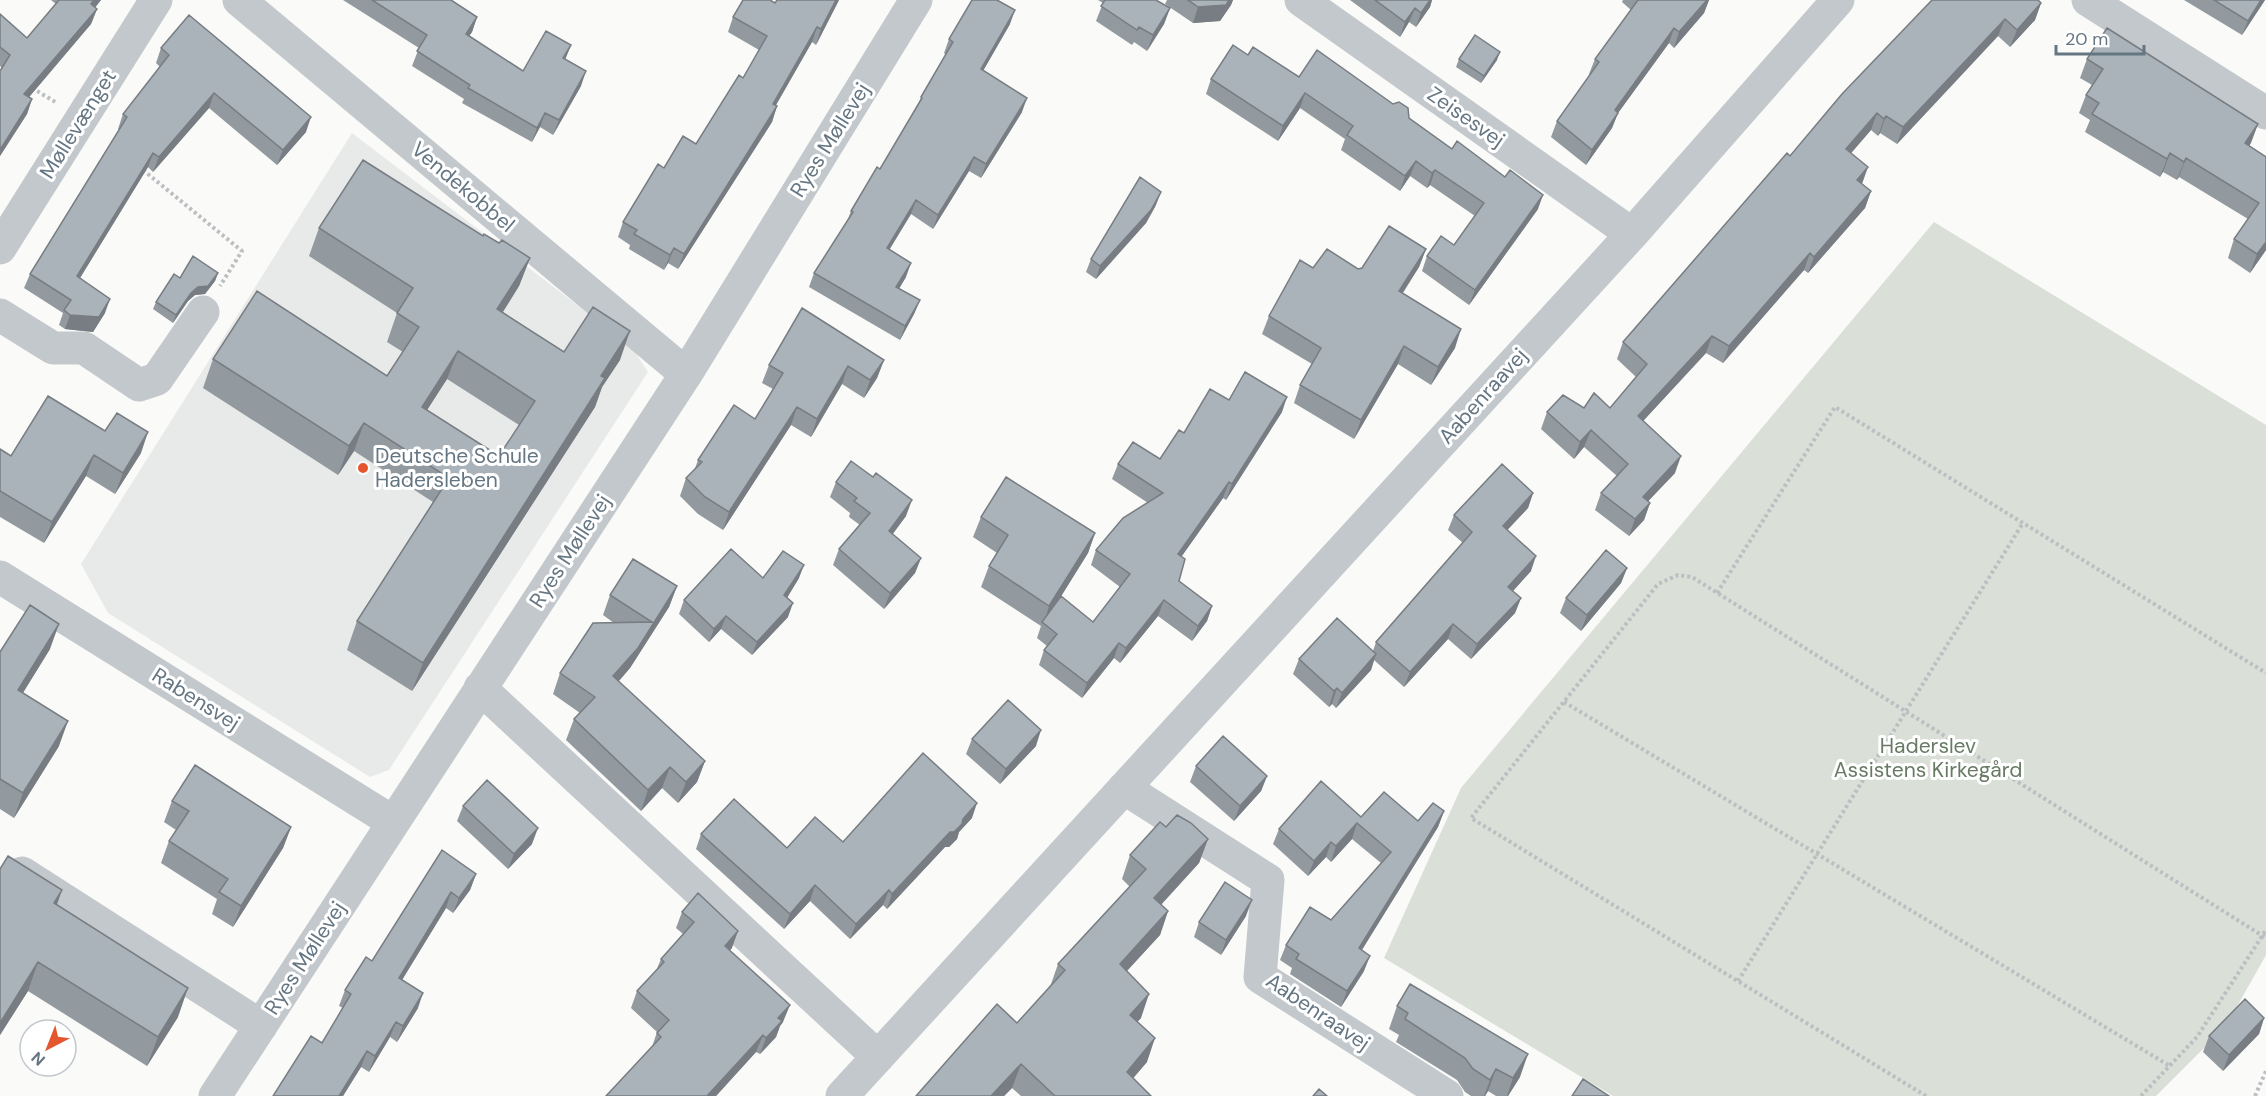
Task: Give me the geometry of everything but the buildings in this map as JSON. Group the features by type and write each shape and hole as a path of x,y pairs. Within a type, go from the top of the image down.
{"street":[{"name":"Møllevænget","path":"0,248 156,0"},
{"name":"Vendekobbel","path":"239,0 686,374"},
{"name":"Ryes Møllevej","path":"215,1096 686,374 916,0"},
{"name":"Zeisesvej","path":"1301,0 1632,234"},
{"name":"Aabenraavej","path":"842,1096 1632,234 1838,0"},
{"path":"2088,0 2266,113"},
{"path":"0,315 53,348 84,348 139,385 157,379 203,312"},
{"name":"Rabensvej","path":"0,577 393,822"},
{"path":"480,688 878,1057"},
{"name":"Aabenraavej","path":"1124,788 1268,880 1260,977 1447,1096"},
{"path":"12,867 261,1026"}],"path":[{"path":"30,87 81,118"},
{"path":"135,163 242,251 203,312"},
{"path":"1717,593 1835,407 2266,673"},
{"path":"1738,981 2023,523"},
{"path":"1926,1096 1471,818 1658,584 1678,575 1692,577 2264,937"},
{"path":"1564,702 2170,1065"},
{"path":"2141,1096 2196,1037 2264,937 2266,930"},
{"path":"2255,1096 2266,1071"}],"shaded area":[{"name":"Deutsche Schule Hadersleben","path":"352,133 631,346 648,372 389,770 370,777 108,613 81,564"}],"green space":[{"name":"Haderslev Assistens Kirkegård","path":"1934,222 2266,425 2266,955 2226,1026 2156,1096 1613,1096 1384,958 1461,788"}],"place":[{"name":"Deutsche Schule Hadersleben","path":"363,468"}]}
